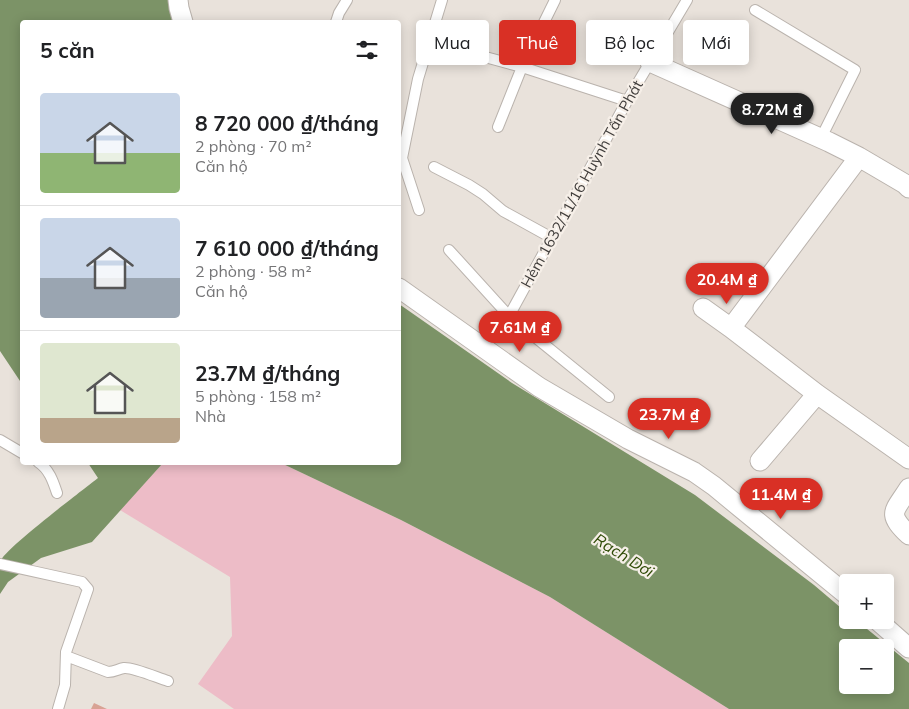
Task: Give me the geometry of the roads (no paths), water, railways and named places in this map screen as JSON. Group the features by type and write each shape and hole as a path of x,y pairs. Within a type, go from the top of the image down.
{"street":[{"path":"178,0 182,20"},
{"path":"657,65 821,138 908,183"},
{"path":"731,328 859,157"},
{"path":"401,289 539,387 628,439 694,472 714,486 839,589"},
{"path":"703,308 817,394 909,459"},
{"path":"760,461 817,394"},
{"path":"909,488 894,511 894,517 898,524 909,535"},
{"path":"887,629 909,648"}],"lane":[{"path":"337,20 346,0"},
{"path":"436,20 442,0"},
{"path":"498,127 522,67 555,0"},
{"name":"Hẻm 1632/11/16 Huỳnh Tấn Phát","path":"673,23 687,0"},
{"path":"755,10 855,70 821,138"},
{"path":"489,58 627,102"},
{"path":"419,210 402,158 423,65"},
{"name":"Hẻm 1632/11/16 Huỳnh Tấn Phát","path":"509,316 648,65"},
{"path":"434,167 469,185 503,211 552,238"},
{"path":"449,250 509,316 609,397"},
{"path":"0,440 20,452"},
{"path":"42,465 51,477 57,493"},
{"path":"0,564 82,582 88,589 66,652 65,685 58,709"},
{"path":"66,656 108,672 131,668 168,681"}],"water":[{"path":"0,0 169,0 173,20 20,20 20,381 0,351"},
{"name":"Rạch Dơi","path":"401,305 512,383 695,495 814,585 839,606 839,629 867,629 879,639 839,639 839,694 894,694 894,651 909,663 909,709 729,709 550,597 401,520 285,465 401,465"},
{"path":"89,465 161,465 92,542 41,558 8,582 0,594 0,562 4,555 28,533 98,478"}]}
